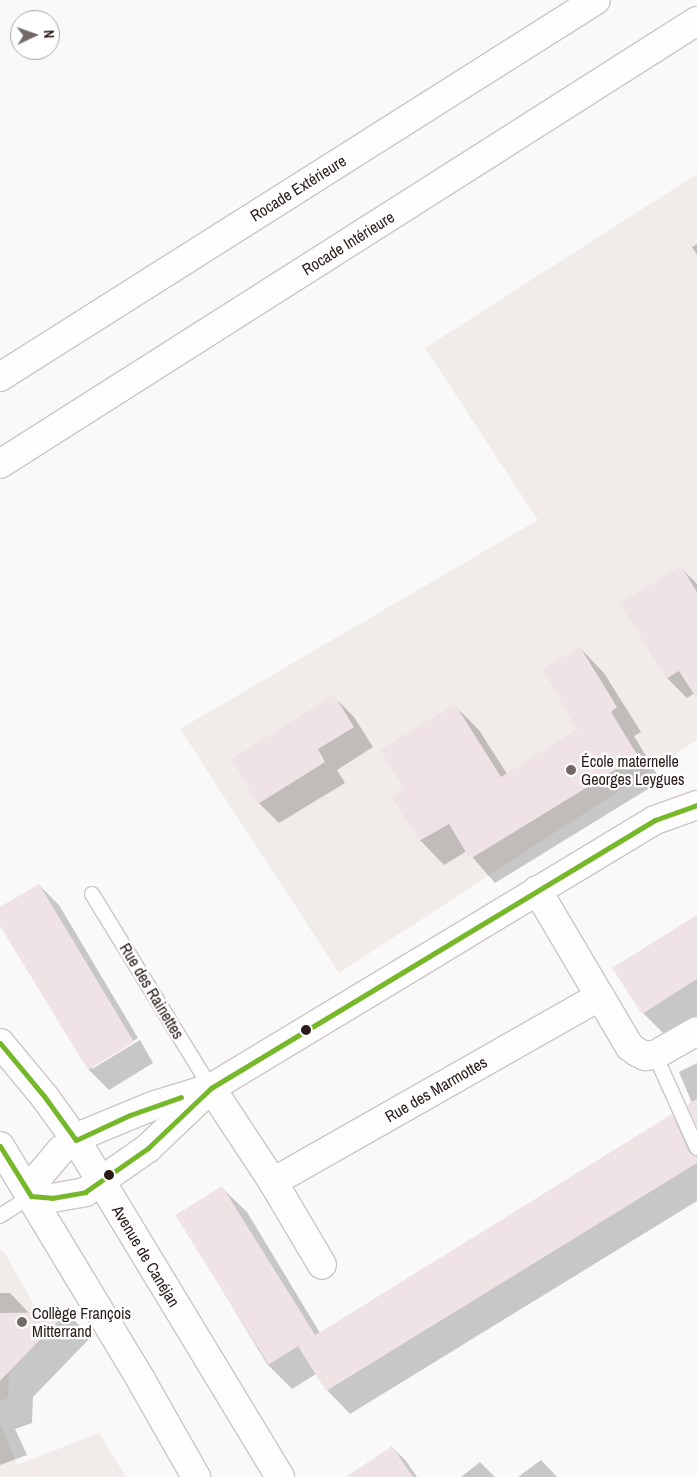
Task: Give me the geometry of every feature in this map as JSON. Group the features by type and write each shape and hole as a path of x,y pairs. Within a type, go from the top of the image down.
{"main road":[{"name":"Rocade Extérieure","path":"0,377 596,0"},
{"name":"Rocade Intérieure","path":"0,464 697,21"},
{"path":"31,1196 52,1198 85,1192 102,1182 154,1142 211,1088 655,820 697,805"},
{"path":"537,890 630,1046 645,1056 655,1055 697,1031"},
{"name":"Rue des Marmottes","path":"273,1182 600,996"},
{"name":"Avenue de Canéjan","path":"0,1043 44,1096 76,1140 280,1477"},
{"path":"31,1196 39,1176 61,1150 87,1133 155,1105 211,1088"},
{"path":"211,1088 273,1182 322,1265"},
{"path":"0,1146 196,1477"}],"lane":[{"name":"Rue des Rainettes","path":"92,894 211,1088"},
{"path":"655,1055 697,1148"},
{"path":"0,1216 31,1196"}],"shaded area":[{"path":"697,174 697,740 339,973 180,729 538,520 425,348"},
{"name":"Collège François Mitterrand","path":"0,1250 3,1250 49,1331 9,1372 8,1398 0,1401"},
{"path":"0,1423 17,1465 99,1433 126,1477 0,1477"}],"building":[{"path":"681,566 697,592 697,699 679,671 666,679 620,603"},
{"path":"580,647 617,707 611,712 638,756 470,859 449,824 419,841 392,797 404,789 380,750 455,704 501,777 577,729 542,669"},
{"path":"334,695 354,727 318,749 325,762 258,804 231,759"},
{"path":"39,884 134,1042 88,1070 0,926 0,907"},
{"path":"697,915 697,979 642,1014 612,968"},
{"path":"697,1099 697,1126 687,1105"},
{"path":"672,1114 689,1152 697,1157 697,1163 326,1391 298,1346"},
{"path":"222,1186 315,1335 269,1364 175,1215"},
{"path":"67,1312 0,1381 0,1313"},
{"path":"392,1446 413,1477 346,1477"}],"transit line":[{"path":"0,1146 31,1196 52,1198 85,1192 148,1148 211,1088 655,820 697,805"},
{"path":"0,1043 44,1096 76,1140 130,1115 181,1097"}],"place":[{"name":"École maternelle Georges Leygues","path":"571,770"},
{"name":"Collège François Mitterrand","path":"22,1322"}]}
